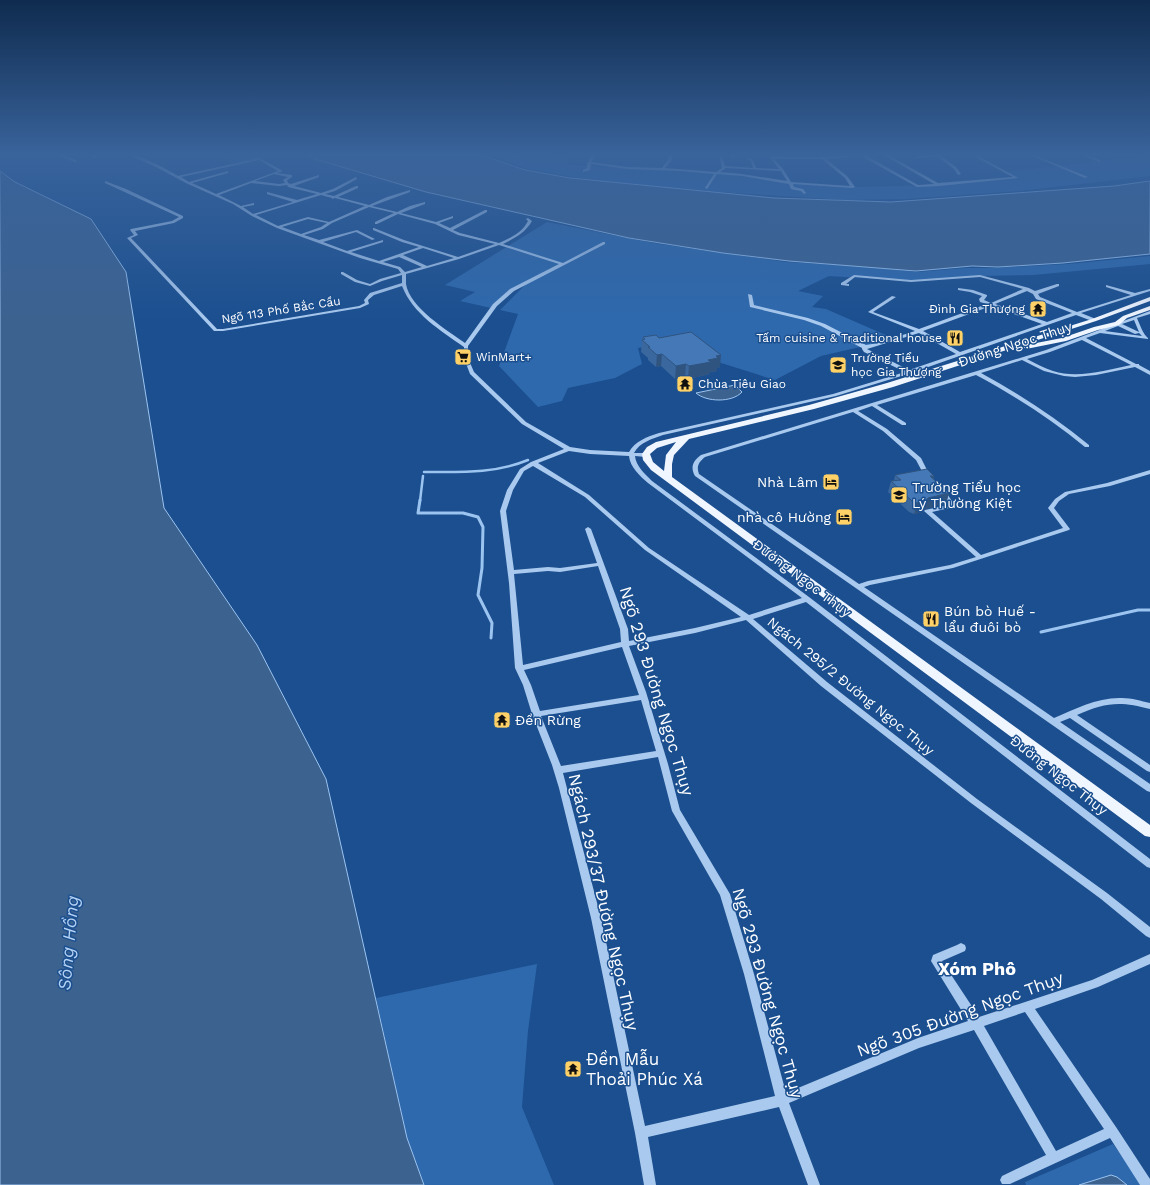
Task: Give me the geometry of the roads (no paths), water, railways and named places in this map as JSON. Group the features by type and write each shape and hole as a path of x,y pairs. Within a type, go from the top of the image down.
{"main road":[{"name":"Đường Ngọc Thụy","path":"1150,299 1094,320 851,396 687,436 653,446 647,451 646,455 649,463 668,478 1150,832"},
{"path":"1004,349 1064,340 1096,328 1117,324 1125,317 1150,308"},
{"path":"668,478 668,457 674,448 687,436"}],"street":[{"name":"Ngõ 113 Phố Bắc Cầu","path":"165,210 182,217 174,222 132,230 136,235 129,238 216,330 365,306 367,303 366,300 372,294 403,284"},
{"path":"246,210 278,227 347,252 399,268 404,273"},
{"path":"254,215 270,210"},
{"path":"301,235 322,228 358,210"},
{"path":"384,210 436,223 449,230 474,239 500,244 562,264"},
{"path":"376,223 406,210"},
{"path":"449,230 486,211"},
{"path":"436,223 452,217"},
{"path":"278,227 308,218 330,223"},
{"path":"342,273 356,281 370,285 381,280 458,258 500,244 519,234 530,221 528,219"},
{"path":"374,229 403,241 458,258"},
{"path":"318,242 356,231 373,239"},
{"path":"347,252 382,241"},
{"path":"604,243 512,290 495,305 466,346 466,358 469,367 480,382 509,407 524,423 568,449 590,452 646,455"},
{"path":"379,262 424,247"},
{"path":"399,255 426,267"},
{"path":"404,273 403,284 409,298 424,316 466,346"},
{"path":"847,285 843,284 854,276 911,281 980,276 1035,292 1057,285"},
{"path":"1108,286 1136,295"},
{"path":"960,289 985,296 981,299 982,301 1048,324"},
{"path":"865,347 919,331 992,304 1027,289"},
{"name":"Đường Ngọc Thụy","path":"1150,290 1077,313 909,372 827,397 667,433 641,442 635,447 631,454 632,463 650,482 806,599 1150,864"},
{"path":"1035,292 1038,298 1094,320"},
{"path":"750,295 752,306 806,319 823,325 865,347 864,349 866,351 909,372"},
{"path":"894,297 870,312 919,331 959,354"},
{"name":"Đường Ngọc Thụy","path":"1150,312 1064,346 855,411 703,456 696,462 694,470 703,479 1150,789"},
{"path":"1135,318 1141,332 1148,339"},
{"path":"1117,324 1148,339"},
{"path":"1101,332 1148,339"},
{"path":"1083,338 1150,373"},
{"path":"1023,359 1056,373 1075,376 1137,365"},
{"path":"976,373 1044,412 1087,446"},
{"path":"873,405 904,424"},
{"path":"855,411 885,430 919,459 925,475 945,493 952,506 927,511 980,557"},
{"name":"Ngách 293/37 Đường Ngọc Thụy","path":"568,449 533,463 522,470 510,490 503,511 518,668 527,685 536,714 558,770 596,918 641,1133 650,1185"},
{"name":"Ngách 295/2 Đường Ngọc Thụy","path":"533,463 587,496 646,549 748,618 830,689 974,801 1104,896 1150,933"},
{"path":"859,587 868,583 951,567 1067,529 1051,508 1067,493 1108,485 1150,472"},
{"name":"Ngõ 293 Đường Ngọc Thụy","path":"588,529 624,629 625,644 660,753 676,811 725,894 749,974 782,1100 814,1185"},
{"path":"510,572 548,569 560,570 601,564"},
{"path":"518,668 625,644 701,630 748,618 806,599"},
{"path":"536,714 643,698"},
{"path":"1052,722 1101,702 1111,700 1129,700 1150,706"},
{"path":"1070,714 1150,770"},
{"path":"558,770 660,753"},
{"path":"961,948 937,958 936,961 976,1023 1054,1158"},
{"name":"Ngõ 305 Đường Ngọc Thụy","path":"641,1133 782,1100 918,1043 1094,984 1150,959"},
{"path":"1027,1006 1112,1130 1147,1185"},
{"path":"1006,1180 1112,1130"}],"water":[{"name":"Sông Hồng","path":"0,210 73,210 91,219 126,272 164,508 257,645 326,779 407,1138 424,1185 0,1185"},
{"path":"507,210 1150,210 1150,254 1063,263 998,267 972,266 916,271 789,261 723,253 629,238"},
{"path":"735,385 742,392 738,396 726,400 712,400 696,393"},
{"path":"1111,1175 1117,1177 1127,1185 1079,1185"}],"waterway":[{"path":"424,472 464,472 490,470 515,465 528,460"},
{"path":"420,501 423,476"},
{"path":"420,500 418,513 463,513 478,517 483,527 482,568 478,595 492,623 491,638"},
{"path":"1041,632 1138,610 1150,610"}],"place":[{"name":"Đình Gia Thượng","path":"1038,309"},
{"name":"Tấm cuisine & Traditional house","path":"955,338"},
{"name":"WinMart+","path":"463,357"},
{"name":"Trường Tiểu học Gia Thượng","path":"838,365"},
{"name":"Chùa Tiêu Giao","path":"685,384"},
{"name":"Nhà Lâm","path":"831,482"},
{"name":"Trường Tiểu học Lý Thường Kiệt","path":"899,495"},
{"name":"nhà cô Hường","path":"844,517"},
{"name":"Bún bò Huế - lẩu đuôi bò","path":"931,619"},
{"name":"Đền Rừng","path":"502,720"},
{"name":"Đền Mẫu Thoải Phúc Xá","path":"573,1069"}],"district":[{"name":"Xóm Phô","path":"977,968"}]}
